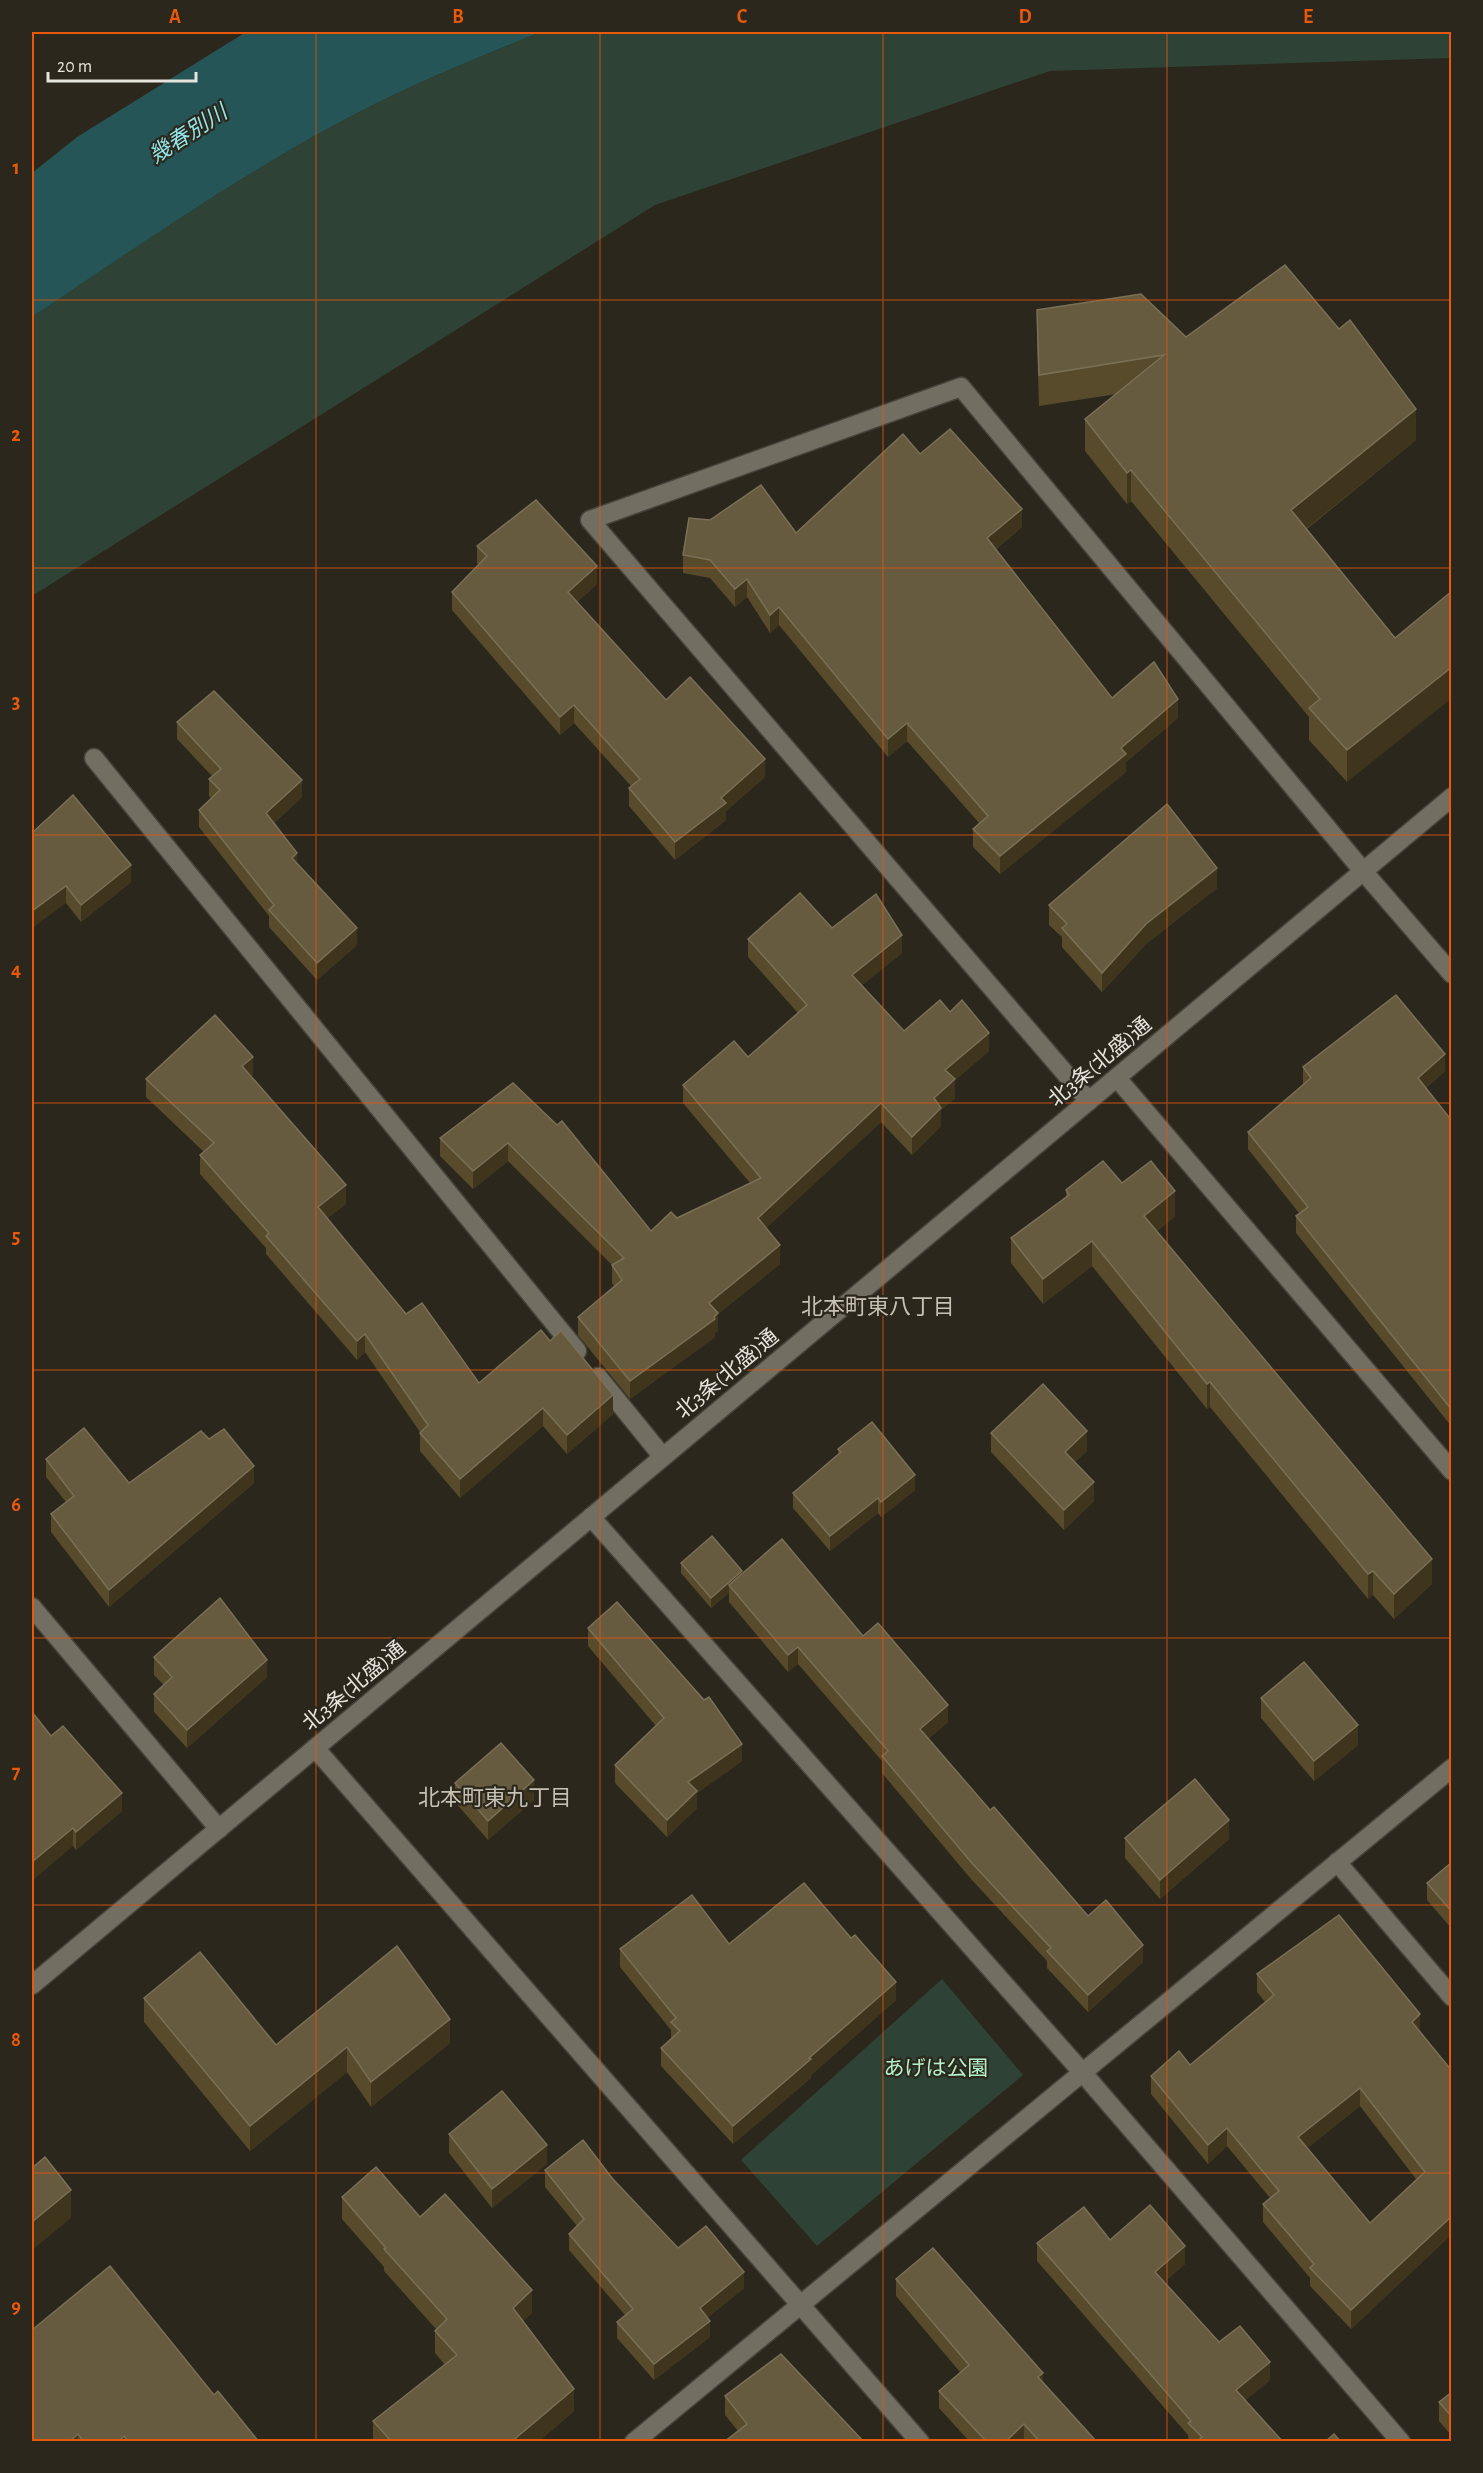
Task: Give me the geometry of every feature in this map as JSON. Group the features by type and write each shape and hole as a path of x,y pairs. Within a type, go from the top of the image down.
{"street":[{"path":"1089,1101 590,520 961,387 1363,872 1452,974"},
{"path":"94,758 663,1457"},
{"name":"北3条(北盛)通","path":"32,1985 1452,797"},
{"path":"1117,1078 1452,1471"},
{"path":"591,1517 1082,2072 1401,2442"},
{"path":"32,1607 219,1829"},
{"path":"315,1748 920,2442"},
{"path":"634,2442 1452,1768"},
{"path":"1337,1862 1452,1997"}],"green space":[{"path":"541,32 1451,32 1451,58 1050,71 655,205 32,596 32,317 190,211 313,137 401,92"},
{"name":"あげは公園","path":"942,1979 1023,2075 817,2246 741,2160"}],"water":[{"name":"幾春別川","path":"246,32 541,32 401,92 313,137 190,211 32,317 32,173 77,137"}],"building":[{"path":"1285,265 1339,329 1350,320 1416,409 1291,510 1395,638 1452,591 1452,667 1347,750 1309,708 1320,699 1131,470 1127,473 1085,419 1164,355 1039,375 1037,310 1141,294 1186,337"},
{"path":"950,429 1022,509 987,538 1112,698 1154,662 1178,699 1121,748 1126,754 1000,856 973,829 988,816 907,723 888,739 779,607 770,615 747,579 735,589 710,560 683,555 689,518 710,520 761,485 796,533 903,434 920,454"},
{"path":"536,500 597,566 568,592 666,700 690,677 765,759 721,798 726,803 675,842 629,788 640,779 574,705 560,717 452,592 487,556 477,546"},
{"path":"214,691 302,780 266,813 297,853 292,858 357,928 317,963 269,910 274,905 199,810 220,790 209,779 221,769 177,722"},
{"path":"73,795 131,865 81,905 66,886 32,911 32,833"},
{"path":"1167,804 1217,868 1146,924 1102,973 1062,928 1067,924 1049,905"},
{"path":"800,893 832,928 876,894 902,935 852,975 904,1031 940,1000 950,1012 962,1000 989,1033 945,1070 955,1079 934,1098 941,1108 912,1137 881,1103 758,1218 780,1245 709,1303 718,1313 715,1319 630,1381 578,1317 622,1280 612,1265 624,1258 508,1143 473,1171 440,1138 513,1083 557,1125 562,1121 651,1231 671,1212 677,1218 761,1178 683,1085 734,1041 748,1057 807,1005 748,939"},
{"path":"1396,995 1445,1054 1418,1078 1452,1121 1452,1410 1296,1216 1308,1207 1248,1132 1311,1078 1303,1067"},
{"path":"215,1015 253,1057 242,1066 346,1185 318,1207 406,1314 422,1303 479,1383 541,1330 550,1341 561,1331 613,1395 567,1435 543,1408 460,1479 420,1433 428,1425 365,1334 357,1341 266,1236 269,1233 200,1155 214,1143 146,1079"},
{"path":"1103,1161 1122,1183 1151,1161 1175,1191 1144,1216 1432,1559 1394,1594 1373,1571 1368,1574 1210,1382 1207,1384 1092,1241 1043,1279 1011,1238 1069,1195 1066,1190"},
{"path":"1043,1384 1087,1431 1065,1452 1094,1482 1064,1510 991,1433"},
{"path":"872,1422 915,1475 881,1502 878,1498 830,1536 793,1493 841,1452 838,1449"},
{"path":"84,1428 129,1483 201,1431 209,1439 224,1429 254,1466 109,1590 51,1514 74,1496 46,1459"},
{"path":"712,1536 742,1571 711,1598 681,1563"},
{"path":"782,1539 863,1636 878,1623 948,1705 920,1729 990,1810 994,1807 1088,1916 1106,1900 1143,1945 1088,1995 1047,1951 1051,1948 971,1862 882,1756 888,1751 798,1647 788,1655 729,1585"},
{"path":"220,1598 267,1660 187,1730 154,1694 172,1677 154,1657"},
{"path":"617,1602 704,1700 709,1697 742,1744 688,1782 697,1791 667,1820 615,1765 664,1718 588,1628"},
{"path":"1304,1662 1358,1725 1314,1761 1261,1698"},
{"path":"32,1712 51,1736 63,1726 122,1793 76,1832 73,1828 32,1862"},
{"path":"501,1743 534,1780 488,1821 455,1783"},
{"path":"1195,1779 1229,1820 1160,1880 1125,1838"},
{"path":"1452,1862 1452,1912 1427,1883"},
{"path":"804,1883 851,1938 855,1935 896,1982 733,2126 661,2048 680,2031 671,2022 676,2018 620,1949 692,1895 729,1944"},
{"path":"1339,1915 1420,2014 1412,2022 1452,2071 1452,2216 1351,2310 1310,2268 1314,2264 1263,2204 1279,2191 1227,2128 1208,2145 1151,2076 1179,2051 1190,2065 1274,1995 1257,1974","holes":["1360,2088 1425,2172 1370,2223 1298,2137"]},
{"path":"397,1946 450,2019 371,2082 347,2047 250,2126 144,1998 200,1952 276,2045"},
{"path":"502,2091 547,2145 492,2189 449,2134"},
{"path":"583,2140 612,2178 678,2248 706,2226 744,2272 700,2308 710,2321 654,2364 617,2322 633,2309 569,2234 584,2219 545,2170"},
{"path":"45,2157 71,2190 32,2222 32,2168"},
{"path":"376,2167 420,2217 445,2194 532,2290 513,2308 574,2389 511,2442 392,2442 373,2421 457,2355 435,2331 447,2319 384,2249 386,2248 342,2197"},
{"path":"1150,2205 1185,2246 1155,2272 1219,2342 1240,2326 1270,2362 1236,2390 1283,2442 1197,2442 1202,2437 1188,2423 1191,2421 1037,2243 1084,2207 1110,2240"},
{"path":"933,2248 1043,2373 1038,2377 1097,2442 1040,2442 1024,2424 1005,2442 987,2442 939,2391 969,2365 896,2279"},
{"path":"110,2266 214,2395 218,2391 259,2442 129,2442 124,2436 118,2442 84,2442 78,2434 69,2442 32,2442 32,2330"},
{"path":"781,2354 864,2442 724,2442 747,2424 725,2396"},
{"path":"1452,2392 1452,2417 1439,2402"},
{"path":"1334,2434 1341,2442 1325,2442"}],"district":[{"name":"北本町東八丁目","path":"878,1307"},
{"name":"北本町東九丁目","path":"495,1798"}]}
